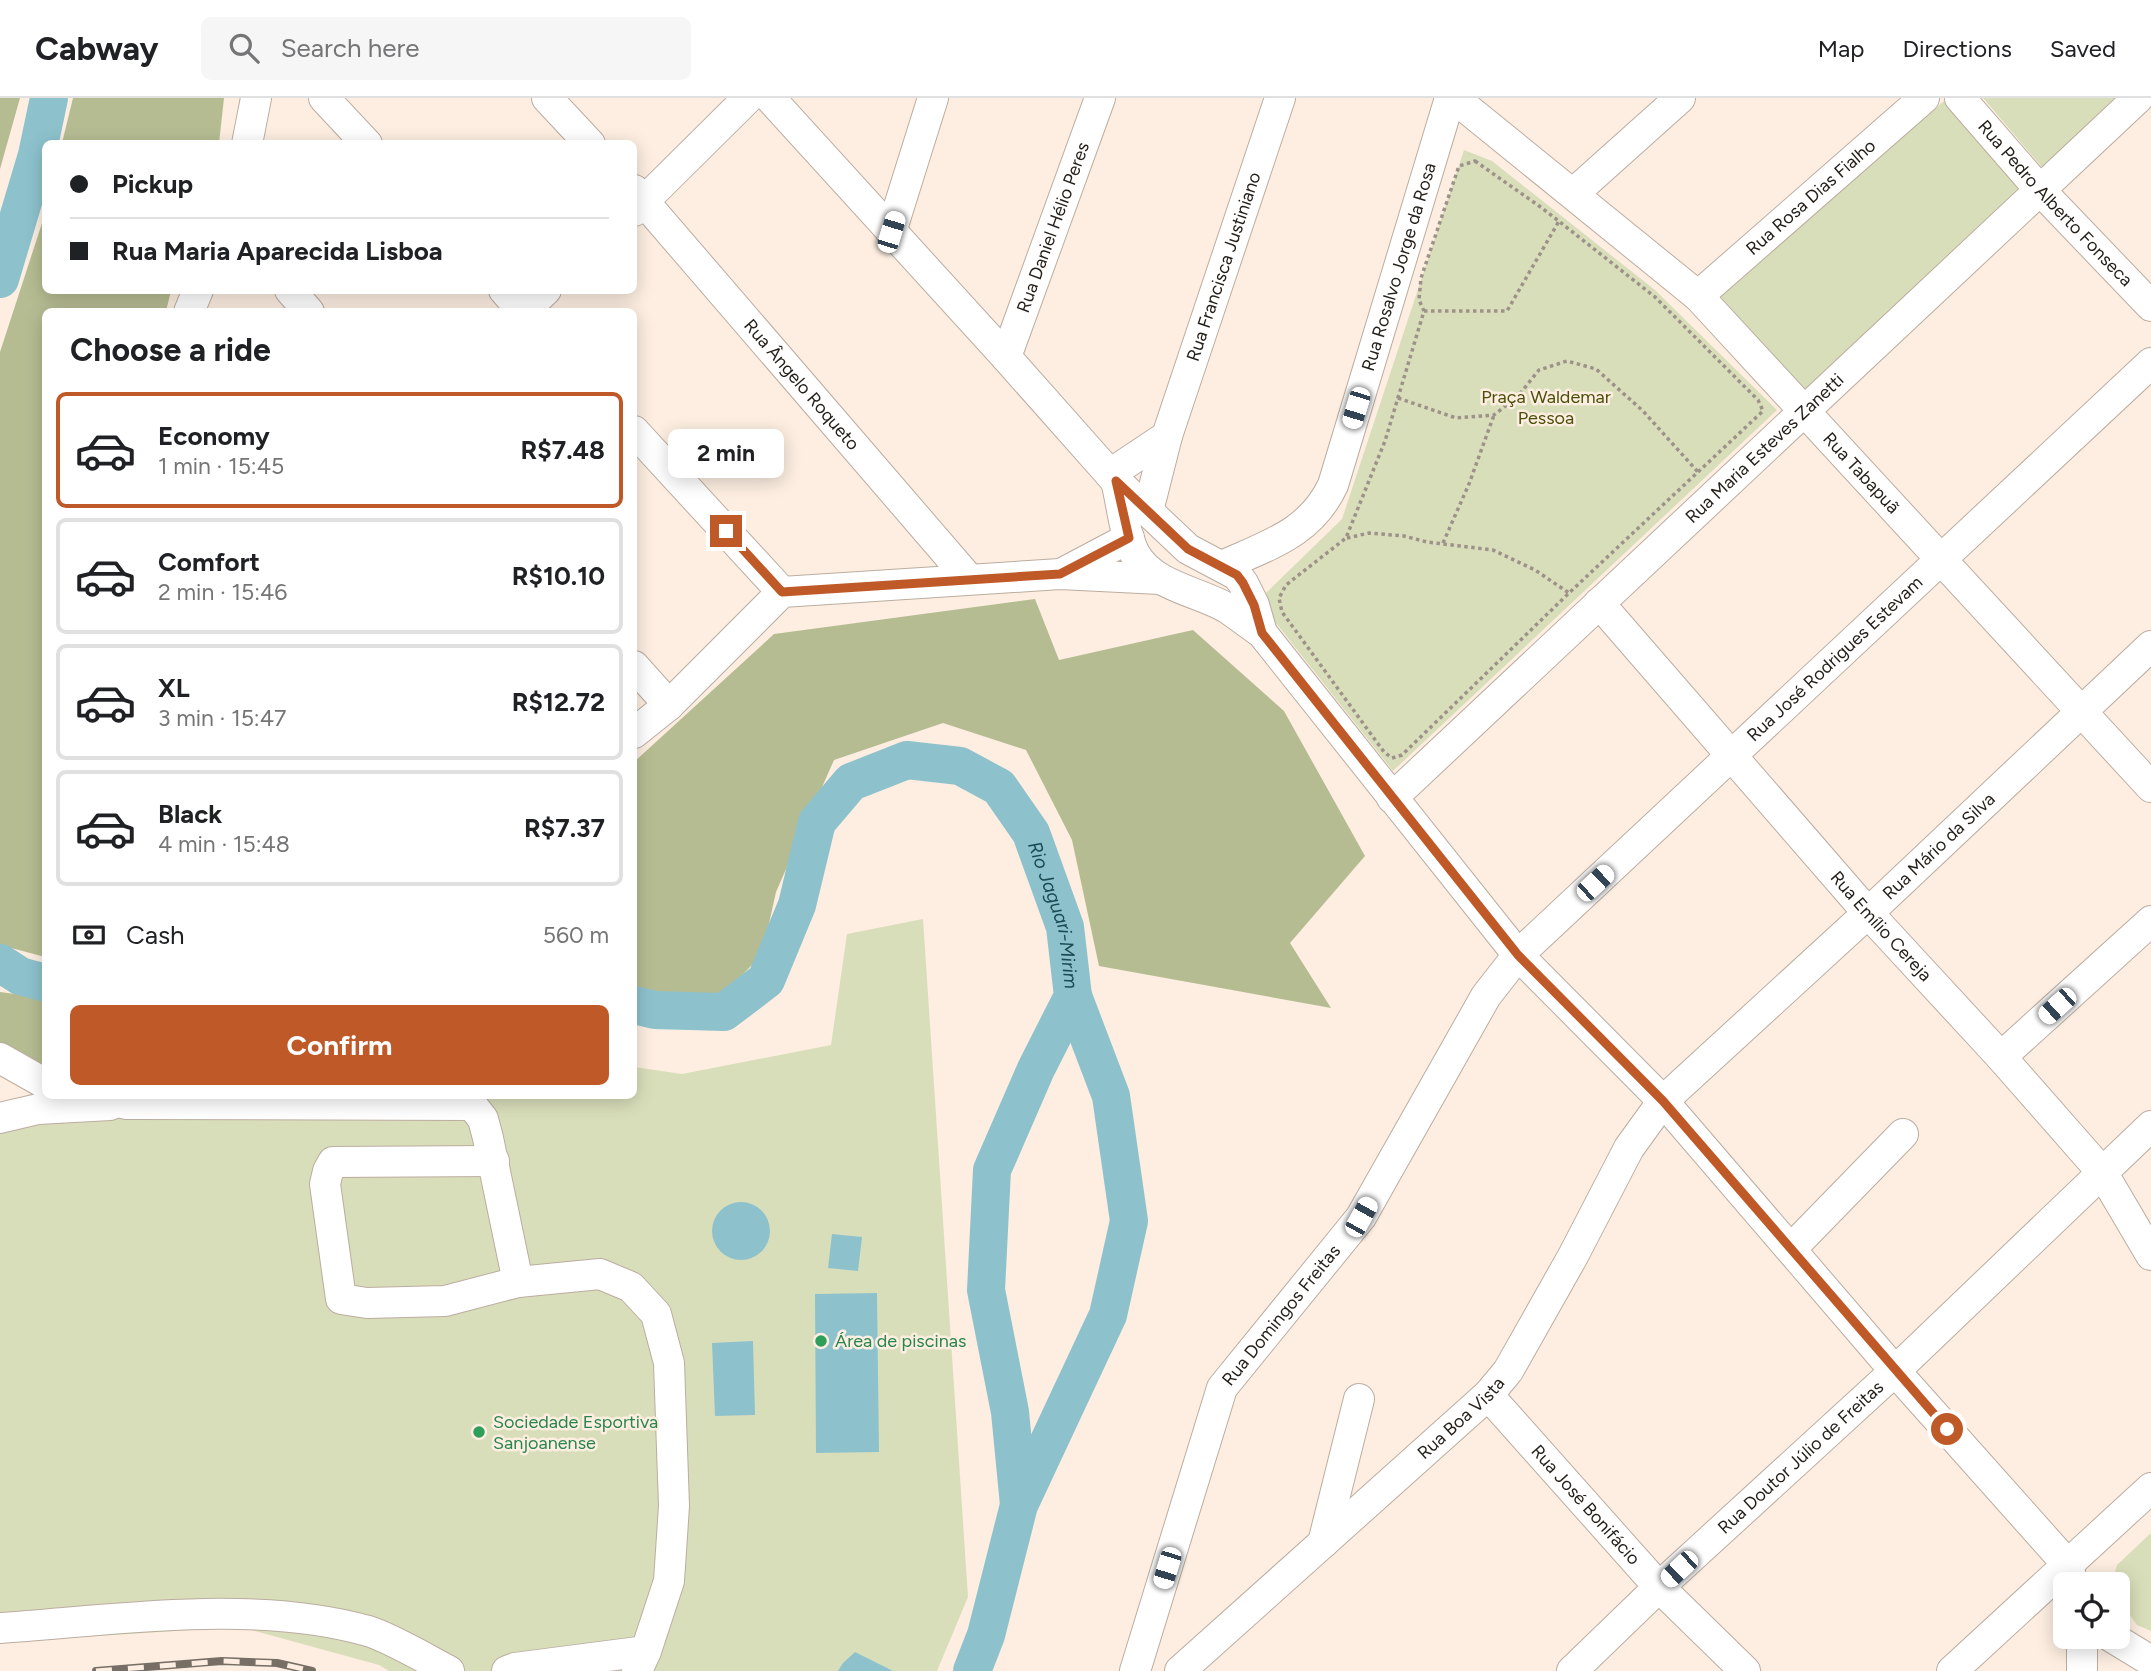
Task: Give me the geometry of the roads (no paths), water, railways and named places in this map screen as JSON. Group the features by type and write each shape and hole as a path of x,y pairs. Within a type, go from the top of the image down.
{"street":[{"path":"248,140 256,98"},
{"path":"324,98 363,140"},
{"path":"547,98 586,140"},
{"path":"637,201 748,98"},
{"path":"770,98 1113,478 1188,549 1237,575 1254,605 1262,633"},
{"path":"891,232 933,98"},
{"name":"Rua Daniel Hélio Peres","path":"1006,357 1100,98"},
{"name":"Rua Francisca Justiniano","path":"1148,511 1167,436 1280,98"},
{"name":"Rua Tabapuã","path":"1452,98 1574,193 1698,296 2151,788"},
{"name":"Rua Rosalvo Jorge da Rosa","path":"1222,566 1283,538 1312,519 1325,503 1333,485 1452,98"},
{"path":"1574,193 1680,98"},
{"name":"Rua Rosa Dias Fialho","path":"1698,296 1924,98"},
{"name":"Rua Pedro Alberto Fonseca","path":"1960,98 2040,190 2151,306"},
{"name":"Rua Maria Esteves Zanetti","path":"1392,798 2138,98"},
{"name":"Rua Ângelo Roqueto","path":"637,201 969,579"},
{"path":"293,294 306,308"},
{"path":"507,294 520,308"},
{"path":"526,308 542,294"},
{"name":"Rua José Rodrigues Estevam","path":"1518,955 2151,363"},
{"path":"637,434 782,592"},
{"path":"1113,478 1167,436"},
{"path":"1113,478 1129,538 1135,554 1144,565 1160,579 1228,609 1262,633 1518,955 1663,1101 2068,1572"},
{"path":"1060,574 1129,538"},
{"name":"Rua Rosalvo Jorge da Rosa","path":"1246,587 1283,538"},
{"path":"637,731 669,705 782,592 1060,574 1160,579"},
{"name":"Rua Emílio Cereja","path":"1599,604 1868,913 2001,1057 2102,1172 2151,1255"},
{"name":"Rua Mário da Silva","path":"1663,1101 1868,913 2151,646"},
{"path":"637,669 669,705"},
{"path":"2001,1057 2151,921"},
{"name":"Rua Domingos Freitas","path":"1136,1671 1222,1388 1361,1217 1486,996 1518,955"},
{"path":"0,1058 42,1082"},
{"path":"103,1099 127,1104"},
{"name":"Rua Boa Vista","path":"1180,1671 1488,1395 1508,1371 1573,1256 1629,1148 1663,1101"},
{"path":"0,1118 37,1109 127,1104 472,1105 483,1119 519,1282"},
{"name":"Rua Doutor Júlio de Freitas","path":"1573,1671 1659,1587 1895,1371 2151,1126"},
{"path":"1791,1249 1903,1134"},
{"path":"494,1161 333,1162 325,1184 341,1299 367,1303 445,1301 519,1282 600,1274 631,1287 656,1314 669,1363 674,1506 669,1581 642,1661 515,1668 507,1671"},
{"name":"Rua José Bonifácio","path":"1488,1395 1659,1587 1745,1671"},
{"path":"1323,1543 1359,1399"},
{"path":"2072,1572 2151,1488"},
{"path":"1952,1671 2053,1588"},
{"path":"0,1628 219,1613 295,1617 370,1631 449,1671"},
{"path":"2130,1648 2151,1661"},
{"path":"2082,1649 2082,1671"}],"water":[{"path":"741,1202 752,1204 765,1215 770,1231 768,1242 757,1255 741,1260 730,1258 717,1247 712,1231 714,1220 725,1207"},
{"path":"832,1234 862,1237 858,1271 828,1268"},
{"path":"877,1293 879,1452 816,1453 815,1294"},
{"path":"753,1341 755,1415 715,1416 712,1343"},
{"path":"855,1652 893,1671 838,1671"}],"waterway":[{"name":"Rio Jaguari-Mirim","path":"0,279 37,155 49,98"},
{"name":"Rio Jaguari-Mirim","path":"637,1006 655,1010 724,1012 766,980 797,905 817,822 851,782 907,760 960,766 999,787 1031,833 1065,927 1073,996 1036,1069 992,1170 986,1290 1010,1412 1019,1505 986,1635 972,1671"},
{"name":"Rio Jaguari-Mirim","path":"0,963 20,976 42,982"},
{"path":"1020,1503 1108,1315 1129,1221 1111,1096 1073,996"}],"railway":[{"path":"96,1671 222,1661 277,1663 312,1671"}],"place":[{"name":"Área de piscinas","path":"821,1341"},
{"name":"Sociedade Esportiva Sanjoanense","path":"479,1432"}],"park label":[{"name":"Praça Waldemar Pessoa","path":"1546,407"}]}
